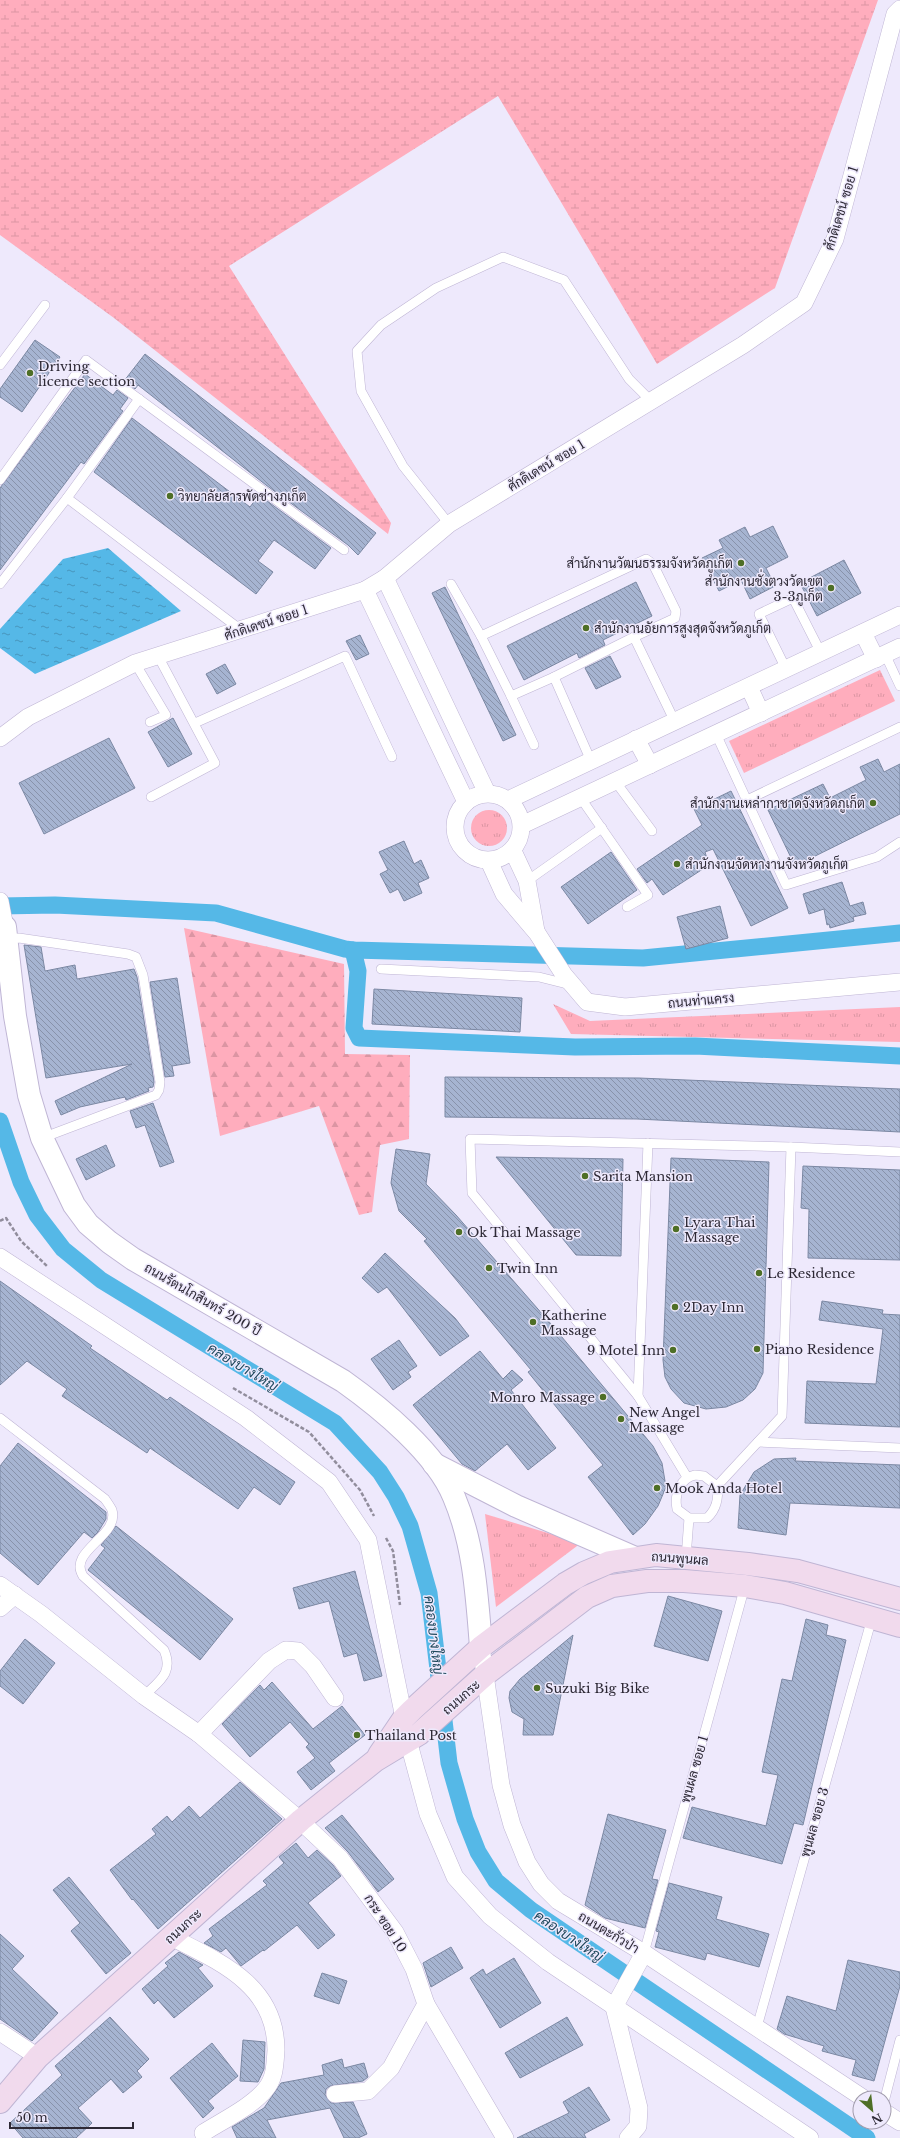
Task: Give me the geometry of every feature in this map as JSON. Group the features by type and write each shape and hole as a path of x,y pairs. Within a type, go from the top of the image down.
{"main road":[{"name":"ถนนพูนผล","path":"482,1647 565,1584 584,1573 610,1562 633,1557 656,1555 798,1571 900,1599"},
{"name":"ถนนพูนผล","path":"486,1674 587,1597 612,1586 647,1581 684,1581 745,1586 785,1593 900,1626"},
{"name":"ถนนกระ","path":"376,1760 408,1714 482,1647"},
{"name":"ถนนกระ","path":"0,2102 38,2057 300,1820 376,1760 414,1737 486,1674"}],"street":[{"name":"ศักดิเดชน์ ซอย 1","path":"0,738 28,717 135,663 365,590 385,578 449,524 743,345 804,303 835,239 894,14 900,9"},
{"path":"385,578 487,793"},
{"path":"365,590 466,802"},
{"path":"508,800 900,615"},
{"path":"863,633 880,657"},
{"path":"522,824 900,647"},
{"path":"749,687 761,713"},
{"path":"636,740 650,765"},
{"path":"487,793 499,795 508,800 518,812 522,824 519,839 513,851 497,859 489,861 479,859 468,854 460,846 456,835 455,825 459,811 466,802 479,795 487,793"},
{"name":"ถนนท่าแครง","path":"513,851 527,881 537,933"},
{"name":"ถนนท่าแครง","path":"489,861 504,894 537,933 568,980 587,1002 625,1007 900,982"},
{"name":"ถนนรัตนโกสินทร์ 200 ปี","path":"0,901 29,1095 42,1138 74,1205 88,1224 109,1242 133,1259 344,1381 396,1423 431,1462 453,1496 464,1527 475,1574 482,1647"},
{"path":"0,1257 246,1418 329,1482 368,1540 408,1714"},
{"path":"431,1462 516,1506 633,1557"},
{"name":"กระ ซอย 10","path":"0,1585 15,1595 144,1696 199,1734 300,1820 340,1858 395,1932 414,1969 426,2004 504,2138"},
{"path":"0,1608 15,1595"},
{"name":"ถนนตะกั่วป่า","path":"482,1647 501,1785 512,1825 527,1862 541,1884 558,1901 644,1953 852,2091"},
{"path":"199,1734 269,1661 286,1650 298,1651 313,1666 335,1698"},
{"path":"414,1737 428,1814 455,1877 490,1916 548,1962 810,2138"},
{"path":"171,1937 216,1960 240,1976 262,2001 274,2026 275,2065 271,2082 255,2100 203,2133"},
{"path":"628,2138 638,2126 639,2108 614,2006 644,1953"},
{"path":"335,2094 368,2091 373,2087 391,2068 426,2004"},
{"path":"0,2032 38,2057"}],"lane":[{"path":"449,524 403,466 361,391 357,352 381,325 436,288 503,257 564,280 629,379 651,401"},
{"path":"0,365 45,305"},
{"path":"0,480 86,360 344,550"},
{"path":"0,584 139,399"},
{"path":"66,498 241,630"},
{"path":"481,636 646,559 654,564 676,611 675,618 554,677 511,696"},
{"path":"451,584 481,636 534,746"},
{"path":"786,669 759,614 793,598 821,653"},
{"path":"634,637 674,722"},
{"path":"152,798 215,763 158,656"},
{"path":"194,723 344,656 392,757"},
{"path":"880,657 900,686"},
{"path":"135,663 166,715 150,722"},
{"path":"554,677 591,761"},
{"path":"747,800 900,727"},
{"path":"716,734 786,885 877,857 900,842"},
{"path":"615,781 652,831"},
{"path":"580,797 648,894 627,907"},
{"path":"527,881 602,828"},
{"path":"5,933 19,938 128,954 136,957 143,975 160,1082 159,1090 156,1095 42,1138"},
{"path":"381,969 538,977 568,980"},
{"path":"687,1477 638,1396 472,1193 470,1139 791,1147 900,1152"},
{"path":"638,1396 648,1143"},
{"path":"716,1486 782,1416 791,1147"},
{"path":"0,1418 105,1499 112,1509 112,1520 105,1531 80,1560 79,1569 83,1576 164,1650 169,1661 168,1669 144,1696"},
{"path":"758,1442 900,1448"},
{"path":"704,1476 716,1486 718,1495 712,1513 706,1518 689,1518 677,1509 676,1503 678,1492 687,1477 704,1476"},
{"path":"686,1558 689,1518"},
{"name":"พูนผล ซอย 1","path":"644,1953 745,1586"},
{"name":"พูนผล ซอย 3","path":"757,2027 872,1618"},
{"path":"887,2090 900,2040"}],"green space":[{"path":"0,0 878,0 775,288 657,364 498,96 229,266 391,523 388,534 114,318 0,235"},
{"path":"880,670 895,701 744,773 729,741"},
{"path":"489,810 499,813 504,818 507,828 504,838 499,843 489,846 479,843 474,838 471,828 474,818 479,813"},
{"path":"184,928 344,964 345,1054 410,1055 409,1139 380,1145 372,1212 359,1215 319,1106 220,1136"},
{"path":"553,1004 590,1021 900,1007 900,1042 571,1034"},
{"path":"485,1514 581,1543 496,1607"}],"water":[{"path":"108,548 181,611 35,674 0,648 0,629 63,559"}],"building":[{"name":"Driving licence section","path":"35,340 60,357 22,412 0,397 0,389"},
{"path":"145,354 376,533 358,555 348,545 266,485 138,385 135,389 124,381"},
{"path":"85,374 113,395 117,390 128,398 120,409 123,411 84,464 81,462 0,570 0,488"},
{"path":"132,418 250,507 259,495 331,548 315,569 274,540 258,561 273,572 256,594 94,472"},
{"name":"สำนักงานวัฒนธรรมจังหวัดภูเก็ต","path":"773,526 788,557 766,568 775,586 750,599 741,580 719,591 702,558 723,548 719,540 745,527 750,537"},
{"name":"สำนักงานชั่งตวงวัดเขต 3-3ภูเก็ต","path":"844,560 861,593 817,616 800,583"},
{"name":"สำนักงานอัยการสูงสุดจังหวัดภูเก็ต","path":"636,582 652,616 603,640 605,645 579,658 577,653 524,680 507,646"},
{"path":"445,587 516,735 503,741 432,593"},
{"path":"360,635 369,654 356,660 346,641"},
{"path":"610,656 621,677 596,689 585,668"},
{"path":"225,664 236,684 217,694 206,674"},
{"path":"173,718 192,754 168,767 148,732"},
{"path":"109,738 135,788 44,834 19,783"},
{"path":"878,759 884,772 900,764 900,814 795,866 768,810 823,784 830,798 866,780 860,767"},
{"path":"731,791 788,908 751,926 713,849 705,852 709,865 663,895 652,879 647,883 637,869 702,825 694,809"},
{"path":"404,841 414,864 421,860 429,878 418,883 422,893 404,901 398,889 390,893 380,874 388,870 379,852"},
{"path":"611,852 637,890 588,924 561,887"},
{"path":"842,882 850,906 863,902 866,914 853,917 854,921 830,928 829,924 827,925 824,909 809,914 803,894"},
{"path":"720,906 728,938 686,949 677,917"},
{"path":"24,945 41,947 45,971 75,965 77,979 134,969 137,977 154,1082 153,1087 148,1088 149,1091 126,1100 125,1097 80,1107 61,1115 55,1101 132,1064 46,1078"},
{"path":"177,978 190,1063 172,1066 174,1076 165,1077 150,982"},
{"path":"374,989 522,998 520,1032 372,1024"},
{"path":"445,1077 639,1078 900,1089 900,1132 637,1119 445,1117"},
{"path":"153,1103 174,1162 160,1167 145,1125 136,1128 130,1111"},
{"path":"106,1145 115,1166 86,1180 76,1159"},
{"path":"396,1149 430,1154 426,1184 456,1215 551,1324 653,1446 662,1463 666,1487 658,1506 645,1524 633,1535 588,1477 603,1465 528,1372 531,1370 424,1241 427,1239 399,1211 391,1183"},
{"path":"496,1157 623,1159 621,1256 576,1255"},
{"path":"671,1158 769,1162 763,1373 755,1389 743,1400 726,1407 706,1409 684,1403 671,1389 665,1377 663,1360"},
{"path":"803,1166 900,1170 900,1260 808,1258 809,1209 801,1208"},
{"path":"385,1253 455,1318 469,1336 440,1356 387,1287 378,1293 362,1278"},
{"path":"0,1281 92,1346 90,1348 167,1400 170,1397 295,1482 280,1505 254,1487 238,1509 150,1448 147,1453 62,1396 67,1389 27,1361 0,1385"},
{"path":"822,1301 883,1310 882,1314 900,1315 900,1427 805,1423 807,1381 876,1384 883,1329 819,1320"},
{"path":"399,1340 417,1366 408,1372 411,1377 393,1390 371,1359"},
{"path":"480,1351 503,1379 512,1370 523,1380 511,1390 556,1448 528,1470 507,1444 475,1471 462,1464 413,1405"},
{"path":"18,1443 106,1512 106,1519 98,1532 92,1538 84,1532 38,1585 0,1553 0,1466"},
{"path":"796,1458 795,1461 900,1465 900,1508 790,1503 786,1535 738,1528 740,1495 754,1472 774,1459"},
{"path":"116,1526 233,1619 200,1660 88,1570 105,1548 101,1545"},
{"path":"355,1571 382,1676 364,1681 357,1653 344,1657 329,1601 299,1609 293,1588"},
{"path":"668,1596 722,1611 708,1661 654,1646"},
{"path":"806,1619 828,1625 826,1635 846,1640 803,1825 794,1823 782,1864 683,1838 692,1807 766,1826 778,1775 762,1772 782,1679 792,1681"},
{"name":"Suzuki Big Bike","path":"573,1635 553,1735 523,1735 524,1719 512,1712 509,1698 510,1691 520,1679"},
{"path":"25,1639 55,1663 23,1704 0,1686 0,1671"},
{"path":"272,1682 313,1729 342,1706 365,1735 329,1763 335,1771 311,1790 297,1772 315,1758 306,1747 309,1744 290,1722 250,1757 222,1724 260,1685 264,1690"},
{"path":"240,1782 282,1819 158,1929 133,1899 132,1900 110,1870 156,1834 152,1829 167,1816 172,1822 189,1806 200,1818"},
{"path":"608,1814 666,1830 652,1879 658,1880 645,1928 605,1918 585,1905"},
{"path":"342,1815 394,1879 378,1892 348,1852 325,1828"},
{"path":"296,1843 308,1858 317,1850 333,1865 341,1876 308,1903 335,1935 318,1949 297,1925 264,1951 263,1950 241,1966 226,1948 221,1952 204,1943 213,1936 209,1929 267,1885 263,1881 284,1863 279,1857"},
{"path":"69,1877 131,1953 106,1974 71,1931 80,1923 53,1890"},
{"path":"669,1883 722,1897 716,1919 769,1934 759,1967 707,1953 705,1960 655,1947 659,1932 656,1931"},
{"path":"0,1934 24,1956 12,1969 58,2013 32,2041 0,2019"},
{"path":"451,1947 463,1968 431,1987 423,1963"},
{"path":"179,1952 203,1965 198,1968 213,1986 174,2018 158,2000 154,2004 142,1989 168,1966 165,1963"},
{"path":"514,1958 541,2003 500,2028 470,1978 483,1969 486,1975"},
{"path":"848,1960 900,1972 900,1986 874,2081 852,2075 856,2060 822,2051 824,2046 784,2034 777,2029 787,1996 836,2011"},
{"path":"322,1973 347,1981 339,2004 314,1996"},
{"path":"110,2017 149,2059 137,2071 142,2077 123,2093 111,2079 78,2108 92,2123 76,2138 23,2138 10,2123 62,2075 55,2066"},
{"path":"567,2017 583,2045 520,2078 505,2053"},
{"path":"243,2040 265,2042 264,2069 258,2082 240,2081"},
{"path":"212,2043 238,2076 208,2101 214,2108 203,2118 170,2078"},
{"path":"342,2059 344,2068 364,2063 368,2077 363,2081 330,2086 326,2089 325,2095 331,2103 353,2102 367,2134 358,2138 344,2138 330,2108 267,2120 276,2138 237,2138 232,2127 264,2108 281,2083 324,2075 322,2065"},
{"path":"589,2087 610,2120 584,2134 586,2138 517,2138 569,2113 563,2102"}],"waterway":[{"path":"0,906 55,905 216,913 353,950 643,958 900,933"},
{"path":"353,950 358,971 354,1028 359,1038 575,1047 695,1046 900,1056"},
{"name":"คลองบางใหญ่","path":"0,1121 21,1182 37,1215 63,1249 101,1280 335,1423 380,1472 396,1497 410,1526 429,1593 449,1763 465,1819 478,1852 496,1881 531,1910 867,2138"}],"place":[{"name":"Driving licence section","path":"30,373"},
{"name":"วิทยาลัยสารพัดช่างภูเก็ต","path":"170,496"},
{"name":"สำนักงานวัฒนธรรมจังหวัดภูเก็ต","path":"741,563"},
{"name":"สำนักงานชั่งตวงวัดเขต 3-3ภูเก็ต","path":"831,588"},
{"name":"สำนักงานอัยการสูงสุดจังหวัดภูเก็ต","path":"586,628"},
{"name":"สำนักงานเหล่ากาชาดจังหวัดภูเก็ต","path":"873,803"},
{"name":"สำนักงานจัดหางานจังหวัดภูเก็ต","path":"677,864"},
{"name":"Sarita Mansion","path":"585,1176"},
{"name":"Lyara Thai Massage","path":"676,1229"},
{"name":"Ok Thai Massage","path":"459,1232"},
{"name":"Twin Inn","path":"489,1268"},
{"name":"Le Residence","path":"759,1273"},
{"name":"2Day Inn","path":"675,1307"},
{"name":"Katherine Massage","path":"533,1322"},
{"name":"Piano Residence","path":"757,1349"},
{"name":"9 Motel Inn","path":"673,1350"},
{"name":"Monro Massage","path":"603,1397"},
{"name":"New Angel Massage","path":"621,1419"},
{"name":"Mook Anda Hotel","path":"657,1488"},
{"name":"Suzuki Big Bike","path":"537,1688"},
{"name":"Thailand Post","path":"357,1735"}]}
